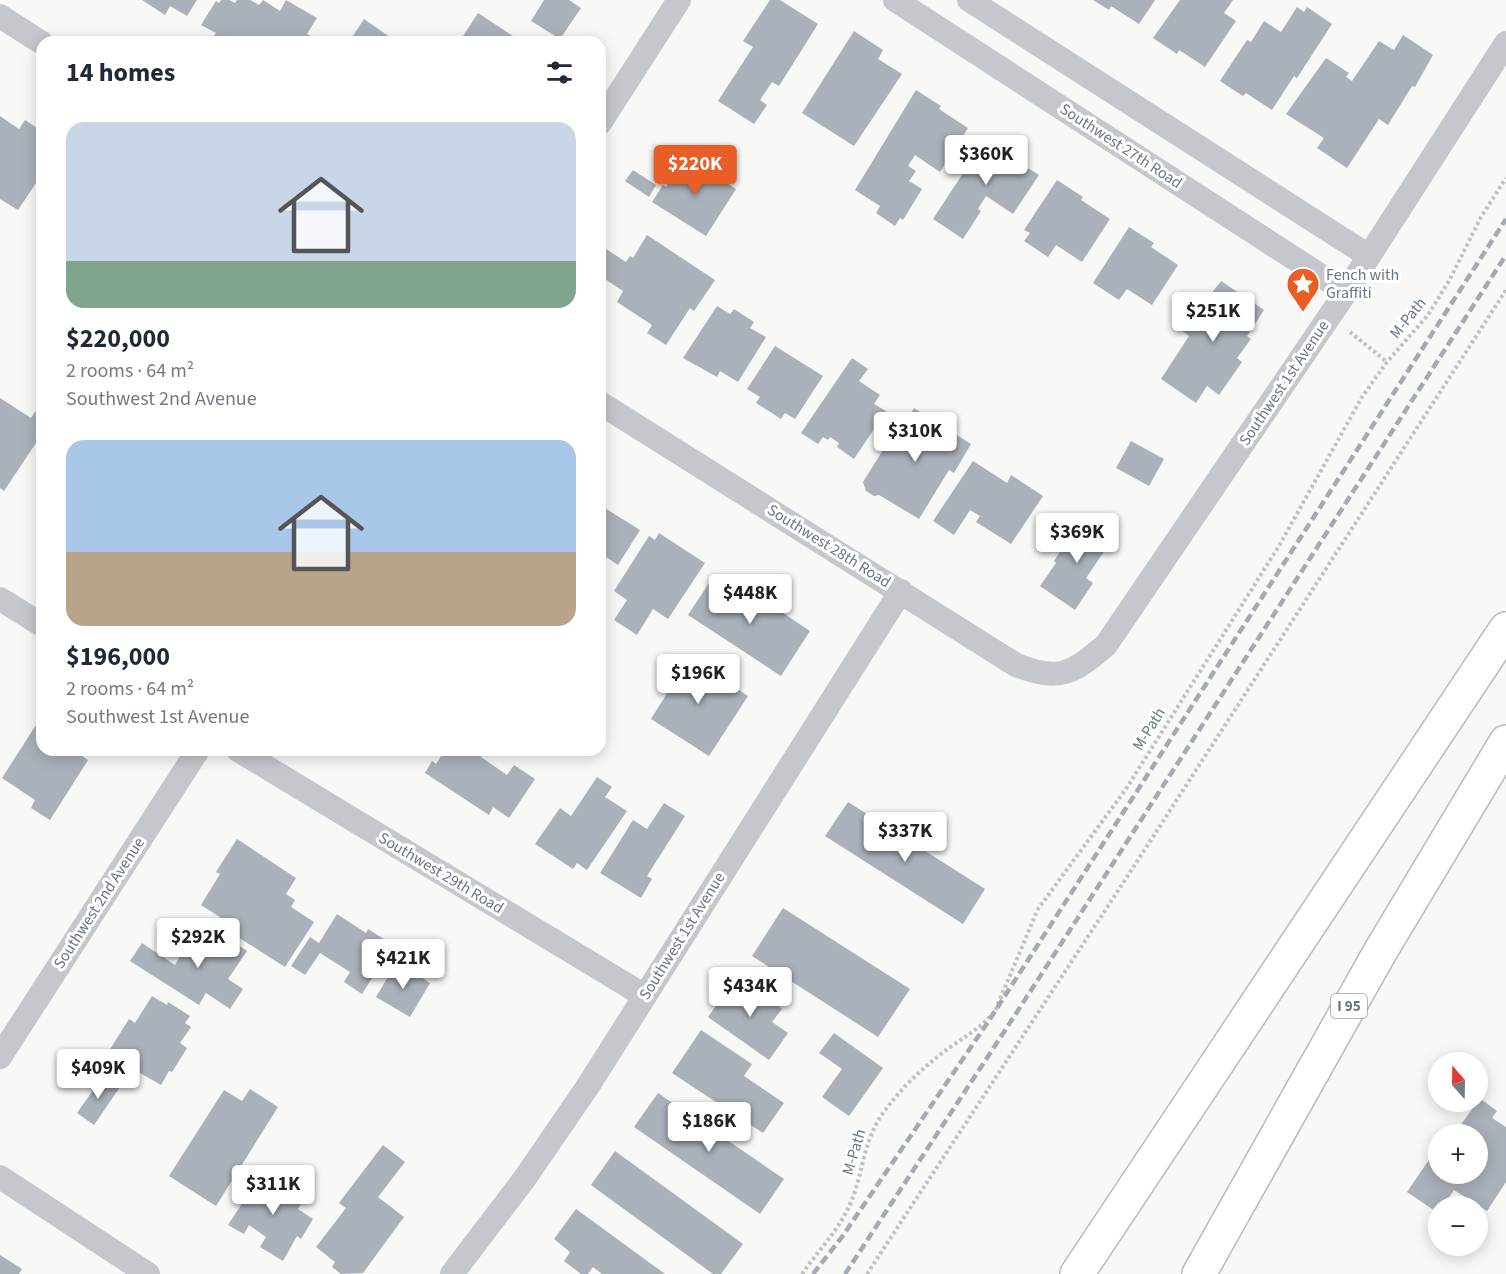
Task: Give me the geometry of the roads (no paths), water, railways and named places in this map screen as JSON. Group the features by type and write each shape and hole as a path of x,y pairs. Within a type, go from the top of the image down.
{"highway":[{"path":"1077,1274 1506,629"},
{"name":"I 95","path":"1199,1274 1380,952 1506,742"}],"street":[{"path":"606,114 679,0"},
{"name":"Southwest 27th Road","path":"895,0 1346,292"},
{"path":"969,0 1369,256"},
{"path":"0,16 36,39"},
{"name":"Southwest 1st Avenue","path":"1062,673 1085,663 1106,645 1346,292 1506,43"},
{"name":"Southwest 28th Road","path":"606,407 1016,665 1041,675 1062,673"},
{"name":"Southwest 1st Avenue","path":"452,1274 525,1178 588,1086 901,591"},
{"path":"0,598 36,621"},
{"name":"Southwest 2nd Avenue","path":"0,1057 194,756"},
{"name":"Southwest 29th Road","path":"248,756 645,996"},
{"path":"0,1178 148,1274"}],"railway":[{"path":"813,1274 842,1237 990,1019 1506,219"},
{"path":"845,1274 1506,255"}],"place":[{"name":"Fench with Graffiti","path":"1303,313"}]}
